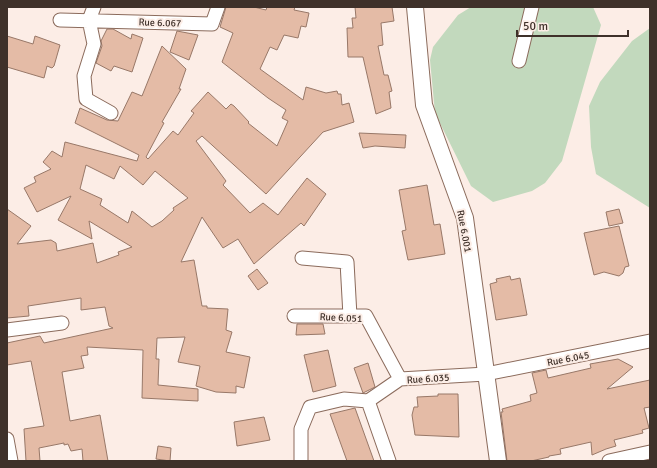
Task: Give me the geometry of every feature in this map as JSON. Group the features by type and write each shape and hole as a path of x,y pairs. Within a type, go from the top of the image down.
{"street":[{"path":"94,7 89,20 94,44 84,76 86,99 111,113"},
{"name":"Rue 6.067","path":"60,20 212,24 218,7"},
{"name":"Rue 6.001","path":"415,7 424,105 465,218 498,461"},
{"path":"519,61 532,7"},
{"path":"302,258 347,262 350,316"},
{"name":"Rue 6.051","path":"294,316 366,316 400,379"},
{"path":"7,330 62,323"},
{"name":"Rue 6.045","path":"486,374 650,341"},
{"name":"Rue 6.035","path":"368,401 400,379 486,374"},
{"path":"301,461 301,429 310,407 344,399 368,401 389,461"},
{"path":"7,439 11,461"},
{"path":"609,461 650,452"}],"green space":[{"path":"471,7 593,7 601,25 562,161 545,183 532,191 493,202 471,186 435,113 430,60 433,47 458,15"},
{"path":"650,28 650,208 596,174 591,147 589,106 600,82 632,41"}],"building":[{"path":"226,7 254,7 266,10 267,7 295,7 294,10 309,13 306,27 301,26 298,38 284,35 277,50 270,47 260,69 303,100 306,87 326,93 337,91 338,94 341,94 342,105 349,103 354,122 323,132 266,194 202,136 196,141 226,181 223,185 250,213 263,203 278,215 307,178 326,194 304,226 301,223 254,264 238,239 223,248 202,217 181,262 194,260 202,306 207,306 207,308 228,309 226,330 232,332 226,352 250,357 244,388 236,386 236,393 216,392 196,386 200,366 178,362 185,337 157,338 156,359 159,359 158,385 198,389 198,401 142,398 143,350 87,347 88,355 81,356 84,368 62,372 70,421 100,415 108,461 83,461 82,449 71,451 68,444 64,445 64,443 39,448 40,461 26,461 24,429 44,426 31,361 7,365 7,343 40,336 44,343 113,328 109,326 105,307 81,310 81,298 28,306 29,316 7,318 7,209 31,226 17,244 51,240 56,243 57,251 93,243 97,263 119,255 118,252 132,247 89,221 92,239 58,220 71,196 37,212 24,188 36,182 34,177 51,169 43,162 52,151 62,157 65,142 137,161 139,155 75,123 80,108 107,120 118,121 132,92 142,96 162,46 186,69 179,89 181,89 162,122 164,123 146,157 148,159 173,131 178,135 194,113 191,111 208,92 226,109 231,104 234,106 249,122 248,123 277,146 288,121 282,118 286,110 222,62 233,33 220,27","holes":["86,165 114,179 120,166 143,185 155,171 188,198 173,208 174,210 162,221 152,227 132,211 128,223 100,205 102,199 80,189"]},
{"path":"355,7 392,7 394,21 381,23 383,45 378,46 384,75 388,75 392,91 389,92 391,108 376,114 363,57 348,57 347,28 353,28 352,18 356,18"},
{"path":"107,29 113,29 131,39 132,34 143,38 132,72 114,66 111,71 96,63 102,46 101,41"},
{"path":"177,31 198,35 189,60 170,52"},
{"path":"7,36 33,44 35,36 60,45 54,66 52,68 47,66 44,78 7,67"},
{"path":"359,133 406,135 405,148 375,146 363,148"},
{"path":"427,185 434,225 440,224 445,254 408,260 402,231 406,230 399,190"},
{"path":"619,209 623,223 609,226 606,212"},
{"path":"619,226 629,266 625,267 623,273 619,276 604,272 594,275 584,233"},
{"path":"257,269 268,283 258,290 248,276"},
{"path":"510,276 511,280 520,278 527,315 496,320 490,284 497,282 496,279"},
{"path":"297,324 323,324 325,334 296,335"},
{"path":"328,350 336,386 313,392 304,355"},
{"path":"618,359 633,367 607,389 650,380 650,407 644,408 649,428 642,430 643,433 614,440 616,446 592,455 591,442 560,449 561,454 549,457 531,461 507,461 501,412 503,412 502,409 531,401 530,395 537,393 532,373 546,370 548,378 591,368 590,364"},
{"path":"368,363 375,387 363,393 354,368"},
{"path":"438,394 458,394 459,437 415,435 412,415 414,407 418,407 417,397 438,396"},
{"path":"355,408 374,461 347,461 330,414"},
{"path":"264,417 270,440 237,446 234,422"},
{"path":"158,446 171,448 170,461 156,459"}]}
